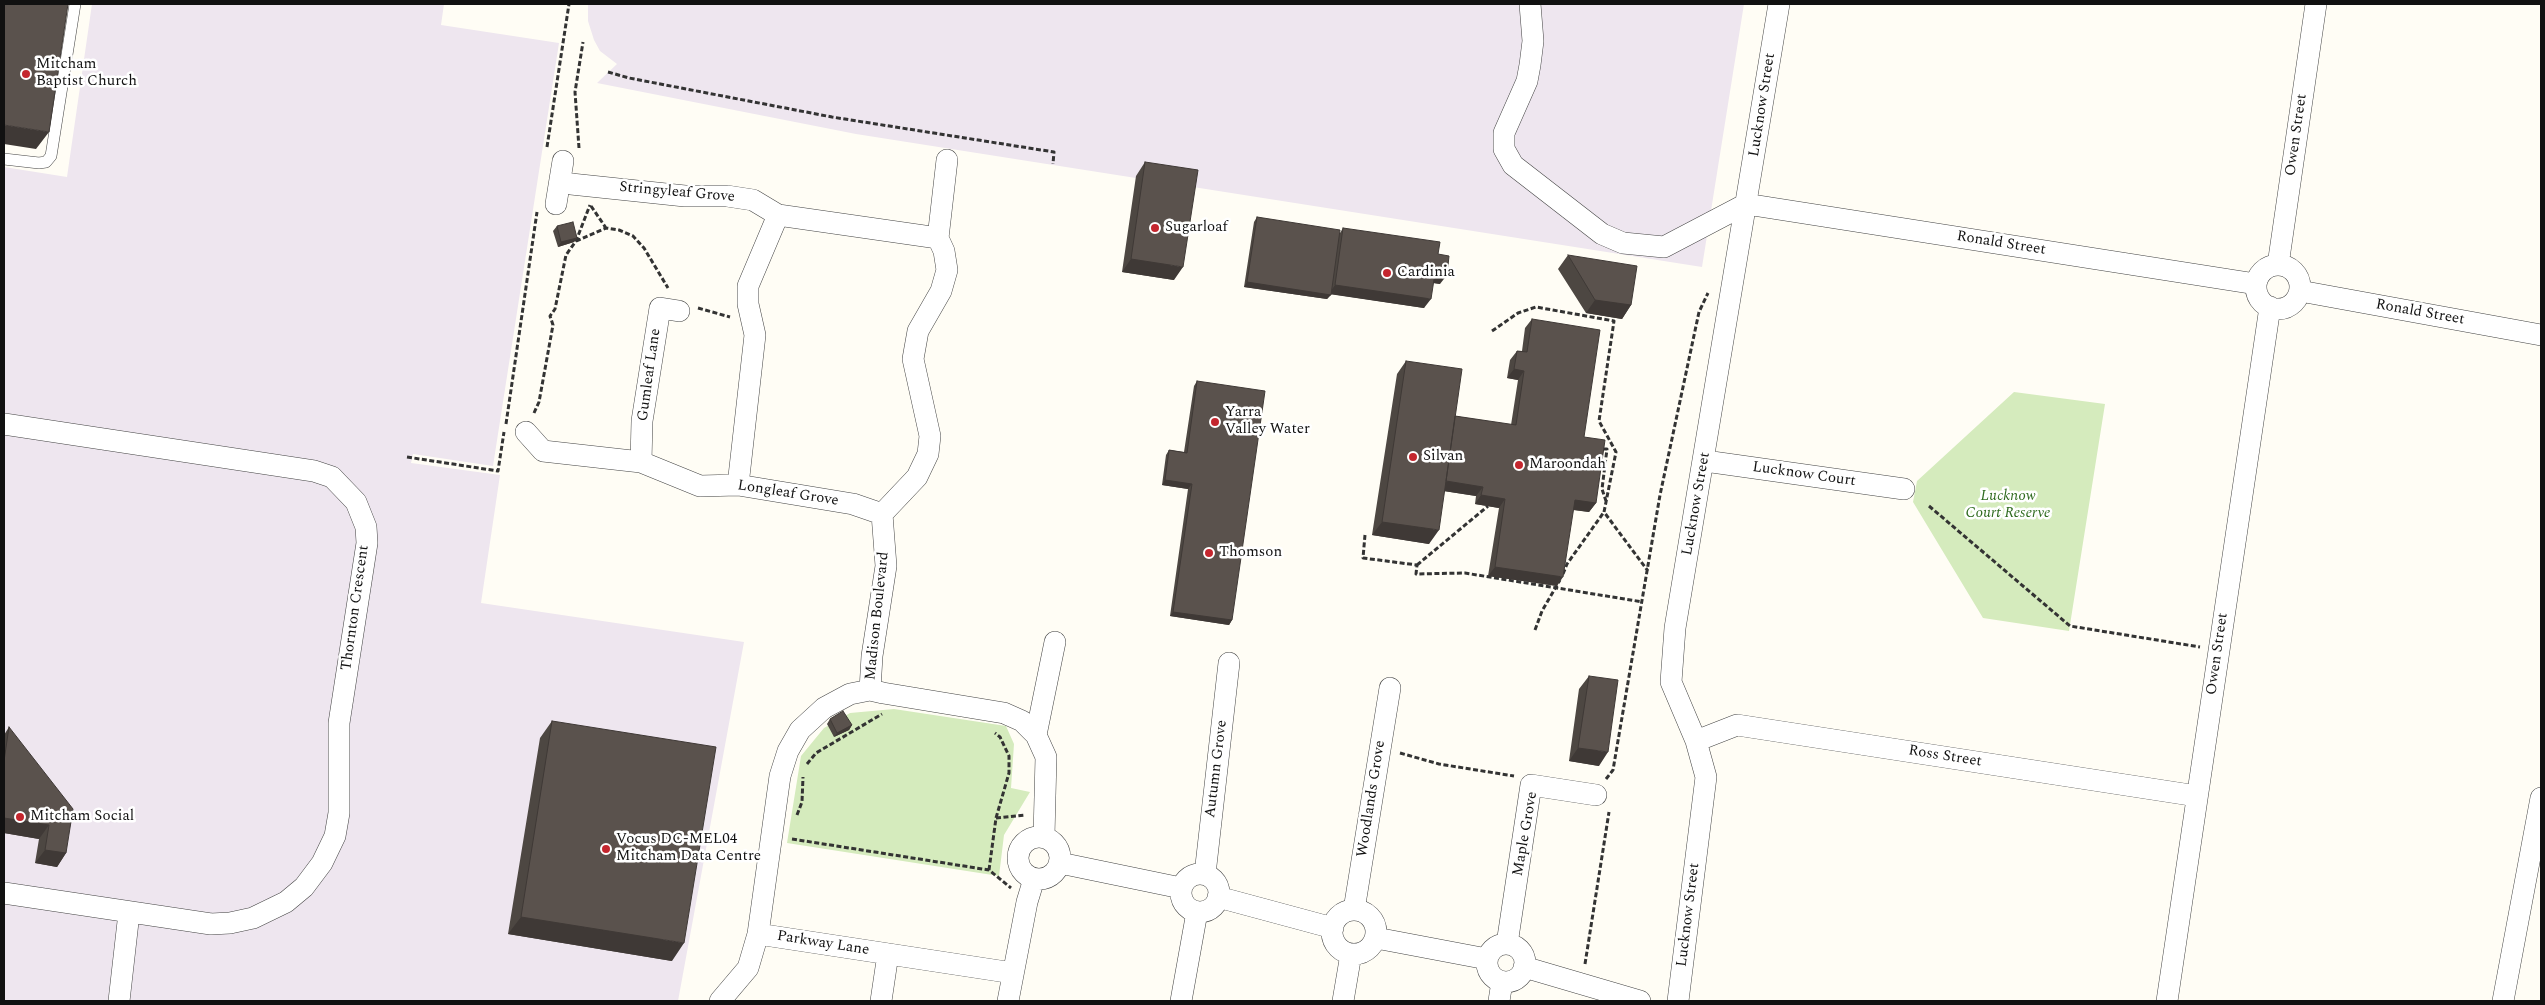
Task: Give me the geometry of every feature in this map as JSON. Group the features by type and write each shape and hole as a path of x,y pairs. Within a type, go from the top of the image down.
{"street":[{"path":"1530,4 1533,41 1527,81 1504,133 1504,149 1513,165 1602,234 1623,244 1664,247 1746,204"},
{"name":"Lucknow Street","path":"1678,1001 1706,776 1696,742 1671,682 1677,618 1705,461 1780,4"},
{"name":"Owen Street","path":"2278,265 2316,4"},
{"path":"882,514 917,477 928,454 930,436 913,359 918,331 941,291 947,270 944,251 938,238 947,160"},
{"name":"Stringyleaf Grove","path":"579,187 685,196 727,196 753,200 778,215"},
{"name":"Ronald Street","path":"1746,204 2256,284"},
{"path":"738,485 755,335 748,286 778,215 938,238"},
{"path":"2278,265 2286,266 2297,276 2300,292 2297,298 2285,308 2270,307 2259,297 2256,284 2263,271 2278,265"},
{"name":"Ronald Street","path":"2300,292 2541,335"},
{"name":"Owen Street","path":"2167,1001 2270,307"},
{"name":"Gumleaf Lane","path":"641,462 642,421 660,308 685,308"},
{"name":"Thornton Crescent","path":"4,424 314,472 332,477 345,488 356,502 366,527 367,543 339,723 339,813 334,836 322,863 304,887 286,902 249,919 211,924 4,893"},
{"name":"Longleaf Grove","path":"526,432 543,451 641,462 700,486 738,485 853,504 882,514"},
{"name":"Lucknow Court","path":"1705,461 1904,490"},
{"name":"Madison Boulevard","path":"870,690 872,656 886,566 882,514"},
{"path":"1036,735 1055,642"},
{"name":"Autumn Grove","path":"1204,874 1229,663"},
{"name":"Woodlands Grove","path":"1354,910 1390,688"},
{"name":"Madison Boulevard","path":"720,1001 748,968 758,934 780,776 788,751 800,730 824,708 850,694 870,690 1004,713 1022,721 1036,735 1046,757 1044,836"},
{"name":"Ross Street","path":"1696,742 1737,725 2197,796"},
{"name":"Maple Grove","path":"1507,944 1531,785 1596,795"},
{"path":"2503,1001 2541,798"},
{"path":"1044,836 1058,846 1060,863 1050,876 1034,879 1021,869 1018,862 1018,853 1027,839 1044,836"},
{"path":"1060,863 1181,888"},
{"path":"1204,874 1216,883 1218,896 1211,908 1197,912 1190,909 1184,903 1181,896 1181,888 1191,876 1204,874"},
{"path":"1008,1001 1027,902 1034,879"},
{"path":"1218,896 1333,928"},
{"path":"1354,910 1370,916 1374,922 1376,938 1366,950 1351,954 1339,948 1332,935 1333,928 1340,915 1354,910"},
{"path":"1180,1001 1197,912"},
{"path":"118,1001 129,913"},
{"name":"Parkway Lane","path":"758,934 1013,973"},
{"path":"1376,938 1487,959"},
{"path":"1507,944 1519,949 1522,954 1524,967 1518,977 1500,991 1490,974 1487,959 1495,947 1507,944"},
{"name":"Parkway Lane","path":"881,1001 888,954"},
{"path":"1343,1001 1351,954"},
{"path":"1524,967 1581,986 1640,1001"}],"lane":[{"path":"4,159 39,163 46,162 51,156 75,4"}],"path":[{"path":"547,150 569,4"},
{"path":"576,241 579,153 575,92 583,42"},
{"path":"608,72 629,78 832,116 1054,152 1053,164"},
{"path":"579,187 606,228"},
{"path":"407,457 498,471 538,208"},
{"path":"526,432 538,402 553,326 550,316 555,309 566,255 576,241 606,228 619,230 633,236 644,248 669,289"},
{"path":"1581,986 1610,808 1596,795 1613,770 1660,495 1699,312 1709,291"},
{"path":"1492,331 1518,312 1536,307 1614,321 1599,421 1616,452 1604,512 1567,564 1556,589 1542,610 1535,630"},
{"path":"685,308 736,318 751,315"},
{"path":"1598,479 1603,448 1607,449 1602,488 1606,501"},
{"path":"1593,487 1602,488"},
{"path":"1488,506 1418,565 1416,574 1466,573 1643,602"},
{"path":"1929,506 2070,626 2219,650"},
{"path":"1604,512 1648,570"},
{"path":"1365,535 1363,558 1418,565"},
{"path":"806,767 816,753 882,714 891,715"},
{"path":"990,728 1000,738 1009,756 1009,773 996,818 990,870"},
{"path":"1380,747 1439,764 1520,777 1531,785"},
{"path":"795,823 802,802 803,774"},
{"path":"996,818 1045,812"},
{"path":"792,831 790,839 990,870 1027,902"}],"shaded area":[{"path":"92,4 444,4 441,25 559,43 493,466 413,454 411,463 500,475 481,603 744,642 678,1001 4,1001 4,167 67,177"},
{"path":"588,4 1744,4 1702,267 856,134 597,83 617,64 600,51 594,40 588,21"}],"green space":[{"name":"Lucknow Court Reserve","path":"2014,392 2105,404 2069,631 1983,618 1913,502 1917,481"},
{"path":"894,709 1006,726 1014,744 1011,788 1030,792 1004,835 999,876 787,843 801,756 824,728 850,713"}],"building":[{"name":"Mitcham Baptist Church","path":"4,4 68,4 49,132 4,125"},
{"name":"Sugarloaf","path":"1145,162 1198,170 1183,267 1131,259"},
{"path":"1257,217 1340,230 1331,295 1247,282"},
{"path":"573,222 577,238 561,242 557,226"},
{"name":"Cardinia","path":"1343,228 1440,242 1438,254 1449,256 1447,275 1435,273 1431,299 1335,285"},
{"path":"1568,255 1637,266 1631,305 1595,300"},
{"name":"Maroondah","path":"1532,319 1600,330 1584,437 1605,440 1596,503 1575,500 1563,577 1495,567 1505,499 1481,495 1483,487 1446,481 1455,416 1516,425 1524,371 1514,369 1517,351 1527,352"},
{"name":"Silvan","path":"1406,361 1462,369 1439,530 1382,522"},
{"name":"Thomson","path":"1197,381 1265,391 1232,620 1173,612 1192,484 1165,480 1169,450 1187,453"},
{"path":"1589,676 1618,680 1608,752 1578,748"},
{"path":"843,711 852,725 837,733 830,719"},
{"name":"Vocus DC-MEL04 Mitcham Data Centre","path":"552,721 716,747 684,943 521,917"},
{"path":"9,727 73,809 66,853 45,850 49,825 4,818 4,761"}],"place":[{"name":"Mitcham Baptist Church","path":"26,74"},
{"name":"Sugarloaf","path":"1155,228"},
{"name":"Cardinia","path":"1387,273"},
{"name":"Yarra Valley Water","path":"1215,422"},
{"name":"Silvan","path":"1413,457"},
{"name":"Maroondah","path":"1519,465"},
{"name":"Thomson","path":"1209,553"},
{"name":"Mitcham Social","path":"20,817"},
{"name":"Vocus DC-MEL04 Mitcham Data Centre","path":"606,849"}]}
